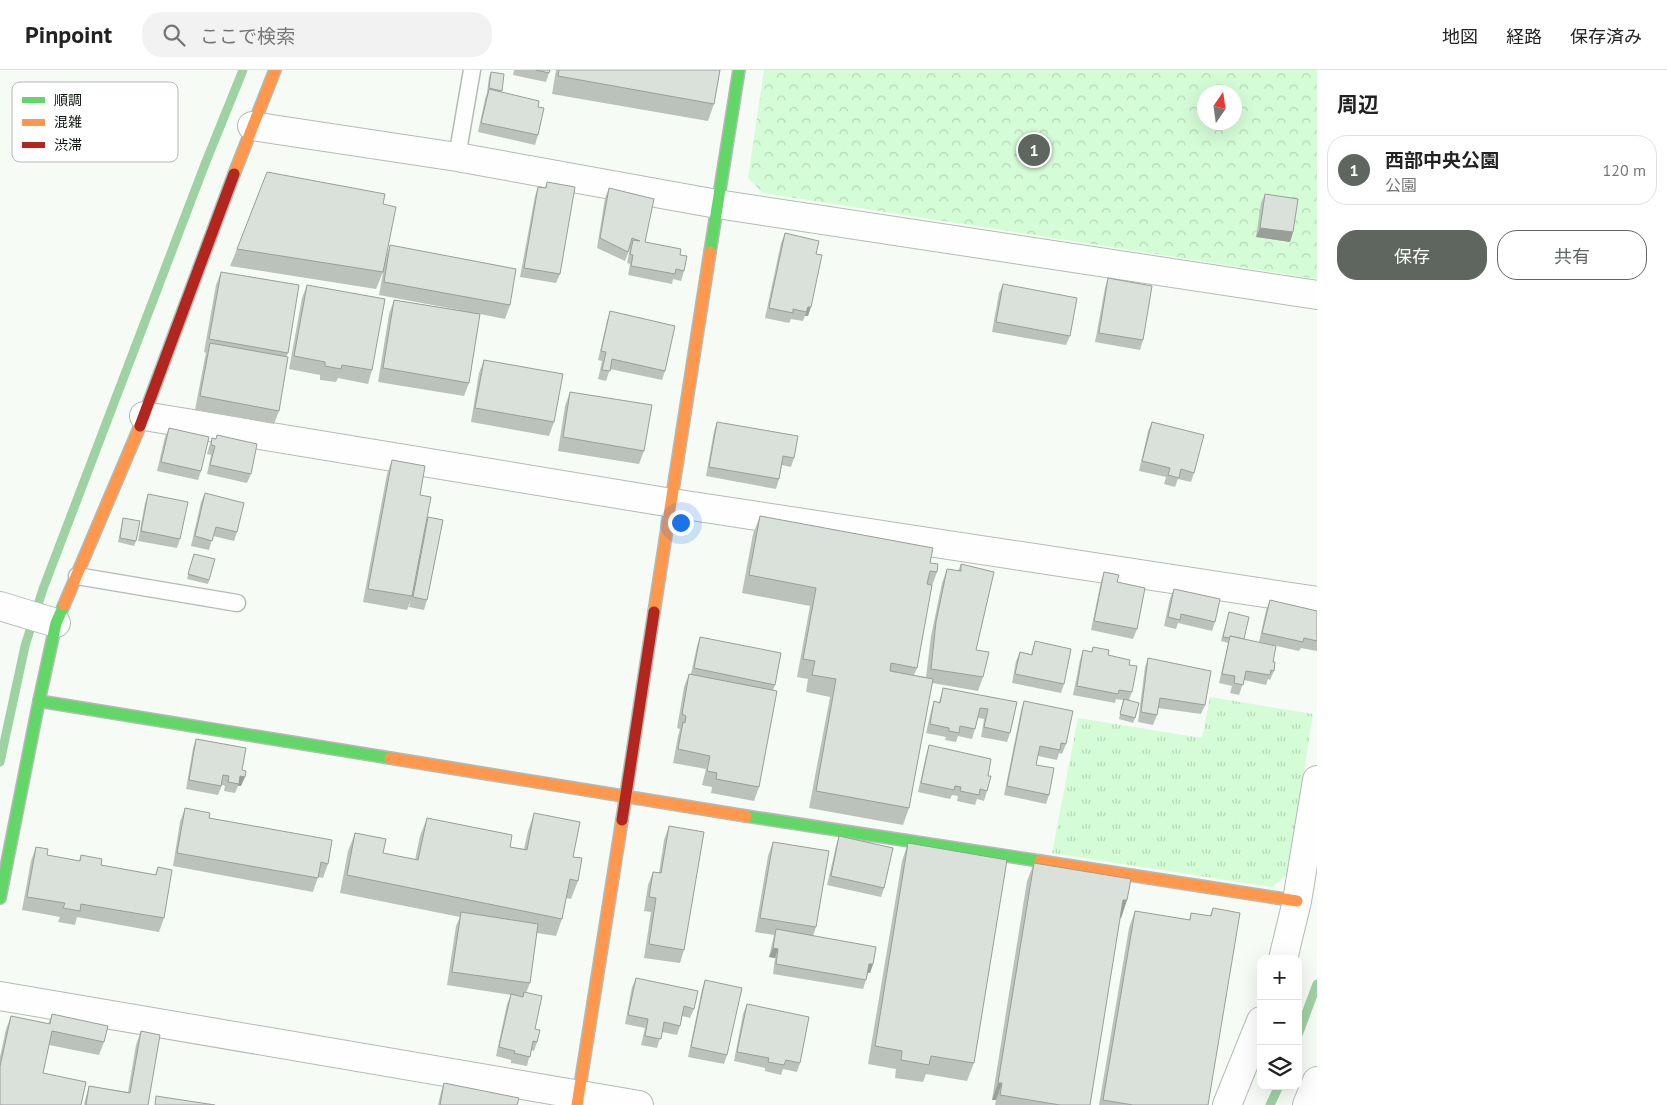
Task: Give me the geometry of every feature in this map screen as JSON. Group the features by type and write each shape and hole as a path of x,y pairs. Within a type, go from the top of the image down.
{"street":[{"path":"0,898 56,623 144,416 252,126 275,70"},
{"path":"578,1100 739,70"},
{"path":"252,126 458,157 717,204 1317,295"},
{"path":"144,416 672,503 1317,601"},
{"path":"0,606 56,623"},
{"path":"39,701 625,797 1297,902"},
{"path":"1285,955 1297,902 1317,780"},
{"path":"0,996 578,1100 639,1105"},
{"path":"1227,1105 1257,1031"},
{"path":"1307,1105 1317,1081"}],"lane":[{"path":"458,157 472,70"},
{"path":"77,576 237,603"}],"green space":[{"path":"764,70 1317,70 1317,279 763,193 748,178"},
{"path":"1210,697 1313,714 1288,873 1272,887 1052,853 1078,718 1202,738"}],"building":[{"path":"536,70 550,70 549,73"},
{"path":"559,70 720,70 714,104 558,76"},
{"path":"491,72 504,74 502,91 489,88"},
{"path":"489,89 539,101 538,107 544,108 538,135 481,123"},
{"path":"267,172 385,194 383,204 396,207 383,272 237,249"},
{"path":"547,182 575,187 560,274 524,268 538,187 546,188"},
{"path":"609,188 654,199 645,242 681,249 680,255 687,256 684,271 676,269 675,274 631,266 633,255 630,254 633,240 640,241 632,238 628,252 600,238"},
{"path":"1265,194 1298,199 1293,232 1260,228"},
{"path":"785,233 819,241 816,254 822,255 811,307 808,307 806,312 793,309 793,313 769,308"},
{"path":"390,245 516,269 510,305 384,282"},
{"path":"221,272 299,285 288,353 209,339"},
{"path":"1108,278 1152,286 1143,340 1099,333"},
{"path":"1003,284 1077,298 1070,336 996,322"},
{"path":"307,285 385,299 372,370 342,365 341,369 325,366 325,362 294,356"},
{"path":"394,300 480,314 469,383 383,368"},
{"path":"610,311 675,326 665,371 612,359 610,371 602,370 606,352 601,351"},
{"path":"210,343 288,357 279,411 200,396"},
{"path":"484,360 563,374 554,422 475,408"},
{"path":"570,392 652,405 644,451 563,437"},
{"path":"717,422 798,436 794,458 783,456 779,479 709,467"},
{"path":"1152,422 1204,435 1194,473 1181,469 1179,478 1168,475 1170,468 1142,461"},
{"path":"169,428 209,437 201,471 161,462"},
{"path":"217,435 257,444 251,474 210,465 215,446 211,445 212,438 216,439"},
{"path":"392,460 425,466 420,495 431,497 412,596 368,589"},
{"path":"205,493 244,503 237,532 216,527 212,541 195,536"},
{"path":"148,494 188,502 180,539 141,531"},
{"path":"760,516 933,548 930,563 938,564 937,572 930,571 927,584 932,585 917,668 891,663 890,671 933,679 909,808 816,791 836,679 812,675 815,661 803,659 816,588 749,575"},
{"path":"428,517 443,520 427,600 413,597"},
{"path":"123,518 140,521 136,541 120,538"},
{"path":"194,554 215,559 209,580 188,574"},
{"path":"961,564 994,572 976,650 989,652 983,677 931,669 936,622 947,569 961,571"},
{"path":"1104,572 1119,575 1117,582 1145,588 1137,629 1094,621"},
{"path":"1174,589 1220,599 1215,622 1181,614 1180,620 1168,617"},
{"path":"1270,600 1317,611 1317,641 1304,638 1303,642 1262,633"},
{"path":"1229,612 1249,617 1244,639 1230,636 1230,638 1223,637"},
{"path":"1230,636 1276,646 1273,662 1275,662 1274,671 1271,670 1270,675 1246,671 1243,685 1234,683 1235,676 1222,674"},
{"path":"700,637 781,653 775,685 694,668"},
{"path":"1035,641 1071,649 1064,684 1015,674 1020,652 1032,655"},
{"path":"1093,647 1109,650 1108,655 1130,660 1129,665 1137,666 1132,692 1119,690 1118,694 1077,686 1083,650 1092,652"},
{"path":"1148,658 1211,671 1205,705 1160,698 1157,715 1141,712"},
{"path":"689,674 777,691 759,787 716,779 717,773 707,771 710,756 678,749 683,722 685,723 686,716 682,714"},
{"path":"943,688 1017,702 1010,733 984,727 988,709 980,708 975,729 960,726 959,733 949,731 949,728 930,724 934,701 940,703"},
{"path":"1124,699 1139,703 1135,718 1120,714"},
{"path":"1024,701 1073,711 1066,744 1061,743 1060,750 1040,746 1036,765 1054,768 1049,795 1007,786"},
{"path":"196,739 246,748 242,770 246,771 245,777 240,776 239,784 228,782 229,776 223,775 221,786 189,780"},
{"path":"929,745 991,759 988,776 991,776 987,791 980,789 979,795 960,791 961,787 955,786 954,790 921,783"},
{"path":"185,808 210,813 209,818 332,840 328,864 321,862 318,878 177,853"},
{"path":"534,813 580,822 573,857 582,858 578,881 570,879 562,919 347,875 355,833 386,839 383,853 418,860 427,818 512,835 510,847 527,850"},
{"path":"669,826 704,832 684,950 649,944 656,898 649,897 653,872 661,873"},
{"path":"839,836 893,848 884,888 831,876"},
{"path":"773,842 829,851 816,927 760,918"},
{"path":"908,843 1007,860 974,1063 931,1056 929,1065 901,1060 902,1051 875,1046"},
{"path":"36,847 48,849 47,855 80,861 81,855 102,859 101,865 156,875 158,867 172,870 164,918 81,904 80,911 63,908 65,903 27,897"},
{"path":"1034,863 1131,879 1127,900 1123,900 1090,1105 1060,1105 1000,1095 1002,1083 998,1083"},
{"path":"1213,908 1240,913 1208,1105 1133,1105 1103,1100 1135,911 1190,920 1191,913 1211,916"},
{"path":"461,912 538,924 530,983 452,972"},
{"path":"776,929 876,947 873,964 869,964 866,980 776,964 778,949 773,948"},
{"path":"636,978 698,991 694,1009 684,1006 680,1026 664,1022 661,1039 645,1036 648,1019 628,1015"},
{"path":"705,980 742,988 727,1055 691,1047"},
{"path":"524,992 542,996 535,1029 540,1030 537,1042 533,1041 530,1057 499,1047 511,994 523,997"},
{"path":"747,1004 809,1017 800,1063 786,1060 784,1065 768,1062 769,1058 737,1052"},
{"path":"52,1014 108,1026 104,1042 52,1031 43,1073 86,1082 81,1105 0,1105 0,1066 11,1016 50,1024"},
{"path":"141,1031 160,1035 148,1105 86,1105 89,1086 130,1093"},
{"path":"444,1083 519,1098 517,1105 440,1105"},
{"path":"156,1096 215,1105 155,1105"}],"waterway":[{"path":"0,762 25,646 43,589 205,164 243,70"},
{"path":"1302,1024 1317,984"},
{"path":"1270,1105 1277,1090"}],"traffic: fast":[{"path":"710,252 739,70"},
{"path":"0,898 56,623 64,605"},
{"path":"39,701 390,758"},
{"path":"746,816 1040,861"}],"traffic: slow":[{"path":"234,174 275,70"},
{"path":"654,612 710,252"},
{"path":"64,605 140,426"},
{"path":"390,758 746,816"},
{"path":"577,1105 622,820"},
{"path":"1040,861 1297,901"}],"traffic: jam":[{"path":"140,426 234,174"},
{"path":"622,820 654,612"}],"place":[{"name":"西部中央公園","path":"1034,150"}]}
